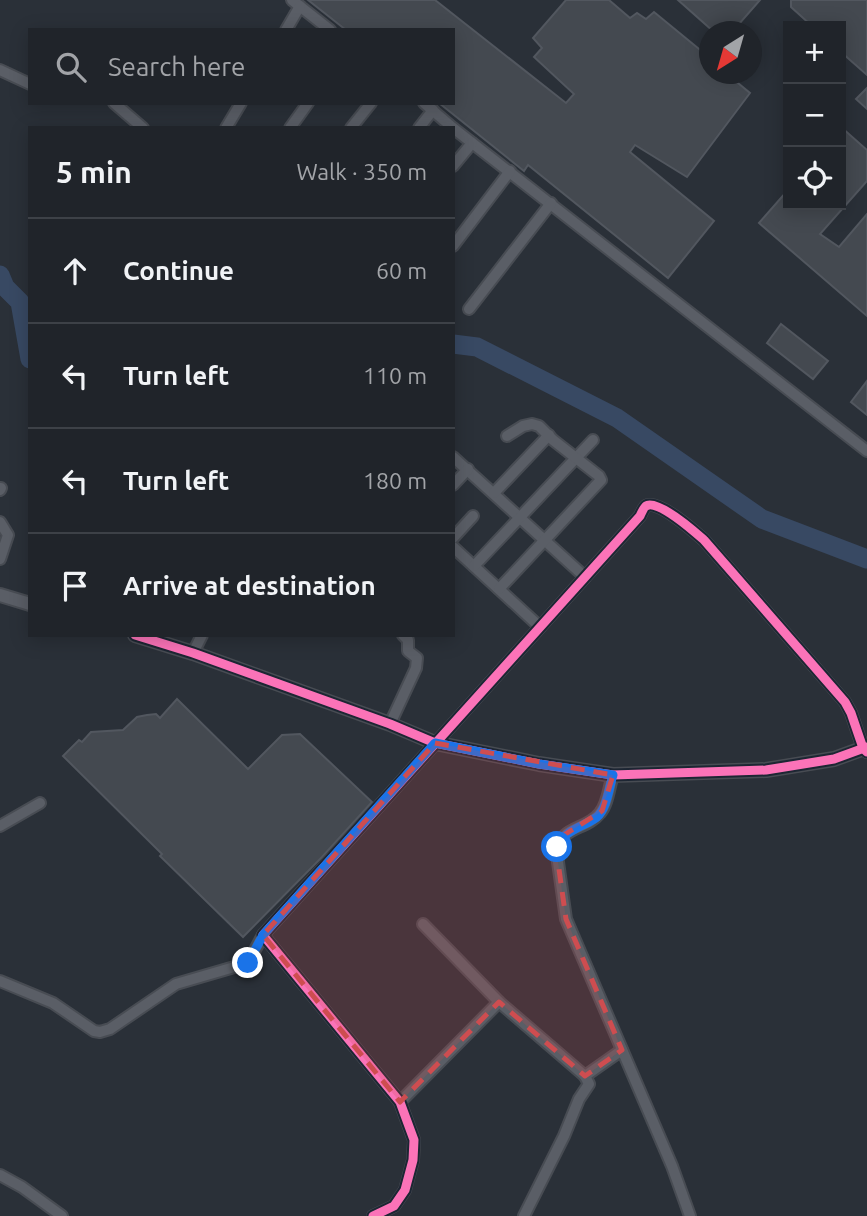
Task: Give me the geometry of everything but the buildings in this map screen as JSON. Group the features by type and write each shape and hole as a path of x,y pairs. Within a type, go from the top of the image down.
{"street":[{"path":"287,28 296,3 327,28"},
{"path":"0,69 28,83"},
{"path":"116,105 141,126"},
{"path":"227,126 240,105"},
{"path":"291,126 307,105"},
{"path":"353,126 369,105"},
{"path":"420,126 428,107 451,126"},
{"path":"455,130 867,451"},
{"path":"455,164 472,144"},
{"path":"455,243 510,171"},
{"path":"470,309 551,203"},
{"path":"499,589 601,480 539,426 523,426 507,436"},
{"path":"494,493 549,435"},
{"path":"474,566 593,440"},
{"path":"455,459 585,577"},
{"path":"455,483 468,469"},
{"path":"0,981 53,1003 94,1031 100,1032 110,1029 176,984 248,963 263,935 435,743 640,516 646,505 656,505 704,540 845,702 866,749 834,759 766,770 613,775 539,764 435,743 390,724 141,637"},
{"path":"455,536 473,516"},
{"path":"0,522 8,537 0,559"},
{"path":"455,549 540,627"},
{"path":"0,595 28,603"},
{"path":"193,653 201,637"},
{"path":"390,724 416,668 417,658 408,651 408,640 405,637"},
{"path":"613,775 602,811 564,835 557,847 566,919 672,1166 690,1216"},
{"path":"0,826 40,803"},
{"path":"423,924 499,1002 585,1076 589,1084 579,1099 564,1136 524,1216"},
{"path":"263,935 400,1102 414,1140 413,1160 405,1190 394,1206 373,1216"},
{"path":"400,1102 499,1002"},
{"path":"585,1076 622,1050"},
{"path":"0,1175 22,1187 62,1216"}],"highlighted area":[{"path":"435,743 613,775 602,811 564,835 557,855 566,919 622,1050 585,1076 499,1002 400,1102 263,935"}],"waterway":[{"path":"0,275 5,287 20,302 28,348"},
{"path":"455,344 477,347 617,418 762,519 867,559"}],"cycle path":[{"path":"373,1216 394,1206 405,1190 413,1160 414,1140 400,1102 263,935 640,516 645,507 651,505 667,511 704,540 845,702 867,752"},
{"path":"141,637 390,724 435,743 539,764 613,775 766,770 834,759 867,747"}],"route":[{"path":"248,963 263,935 435,743 539,764 613,775 602,811 564,835 557,847"}]}
